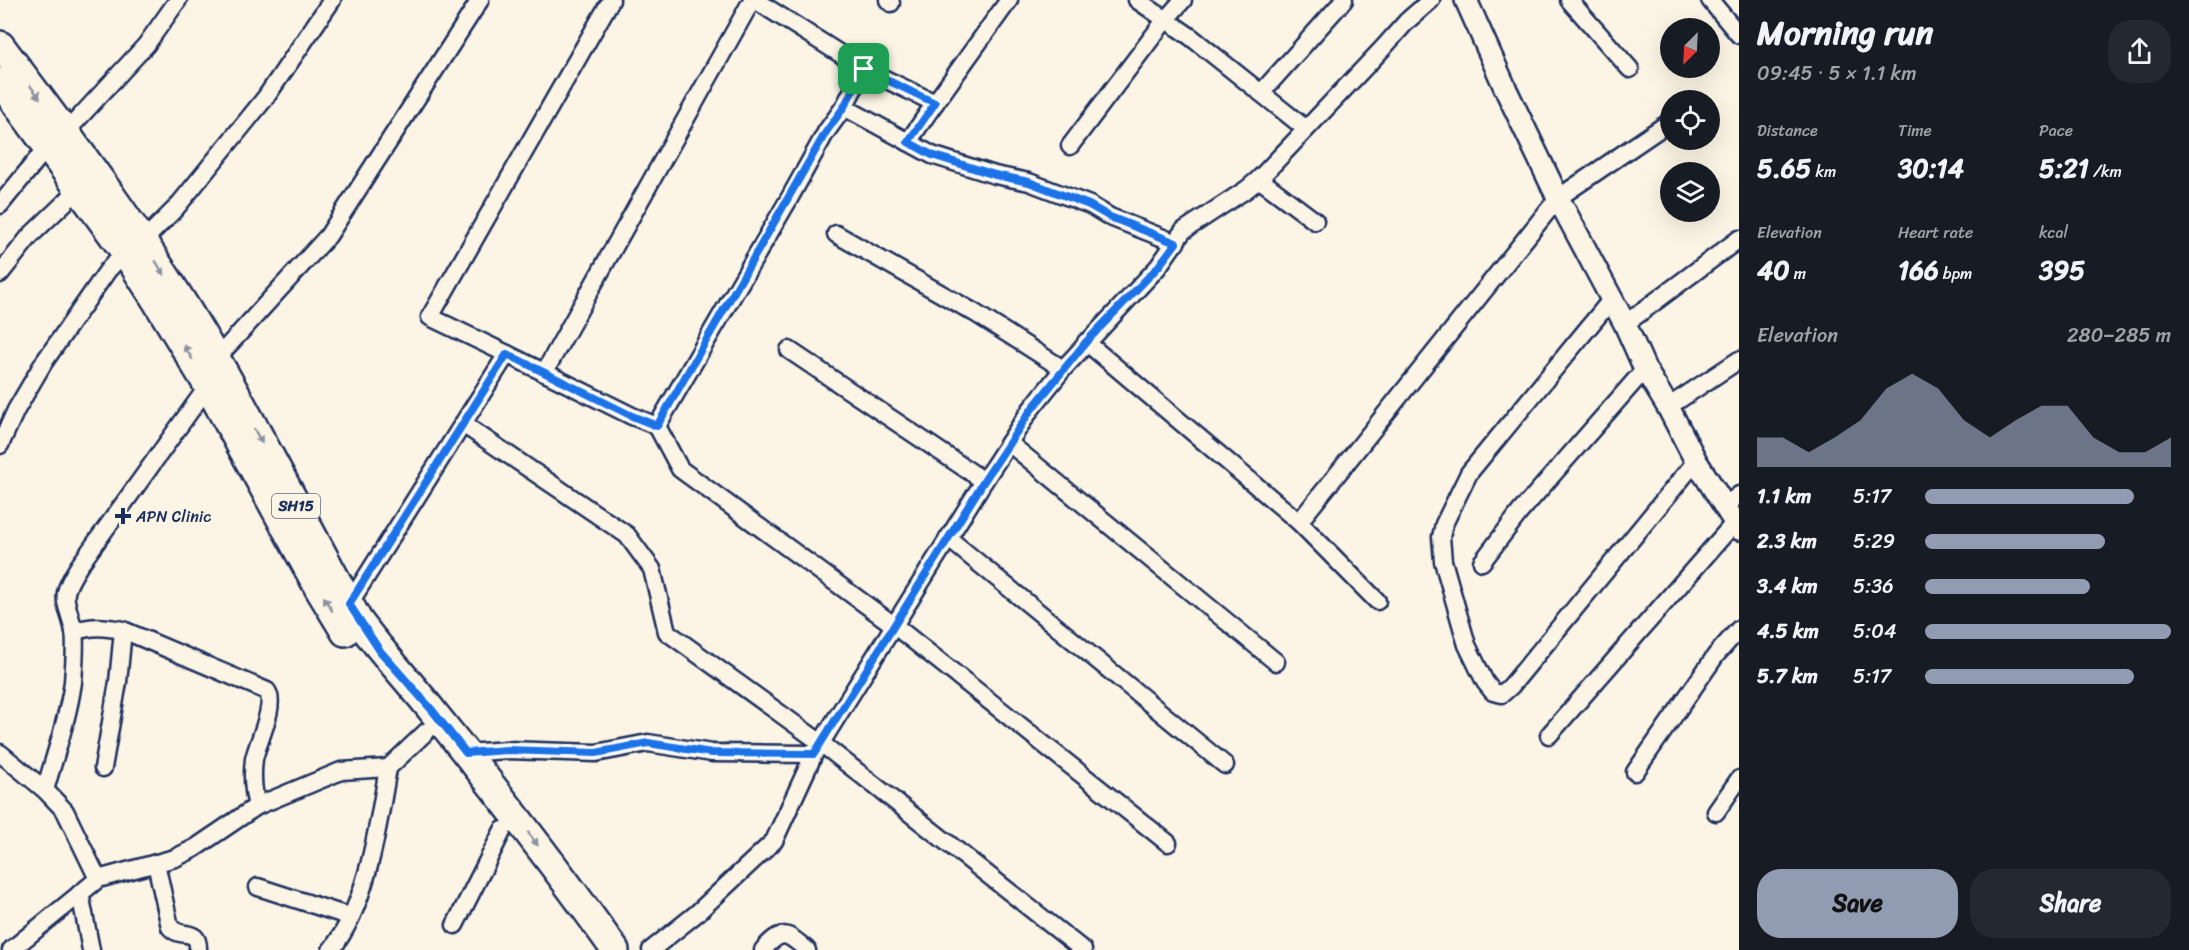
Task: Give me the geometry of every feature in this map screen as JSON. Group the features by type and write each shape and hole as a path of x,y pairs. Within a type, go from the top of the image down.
{"main road":[{"name":"SH15","path":"0,45 57,139 216,359 349,604 380,651 466,753 615,950"},
{"name":"SH15","path":"0,82 57,139 80,189 134,247 208,386 342,627 427,731 592,950"}],"street":[{"path":"0,206 57,139 146,45 178,0"},
{"path":"0,445 16,410 44,362 108,270 176,208 266,97 332,0"},
{"path":"216,359 328,236 480,0"},
{"path":"611,0 430,317 632,416 657,426 680,469 895,626 1168,843"},
{"path":"544,373 754,0 864,69 935,103"},
{"path":"908,142 1010,0"},
{"path":"1137,0 1166,19 1306,129"},
{"path":"1070,146 1166,19 1184,0"},
{"path":"1261,93 1344,0"},
{"path":"651,950 696,914 774,842 818,748 984,481 1031,410 1063,369 1158,267 1183,231 1259,179 1407,21 1431,0"},
{"path":"1569,0 1630,69"},
{"path":"1710,0 1739,35"},
{"path":"1470,2 1507,92 1558,198 1625,324 1645,369 1696,460 1735,513 1549,735"},
{"path":"657,426 864,69"},
{"path":"844,107 932,155 995,175 1029,182 1176,243"},
{"path":"1299,522 1558,198 1660,128"},
{"path":"1259,179 1315,221"},
{"path":"0,274 30,236 80,189"},
{"path":"836,234 975,313 1063,369"},
{"path":"1625,324 1739,239"},
{"path":"1611,300 1469,473 1444,524 1441,537 1443,561 1467,645 1485,682 1493,692 1502,694 1511,686 1696,460"},
{"path":"1086,342 1299,522 1377,601"},
{"path":"789,350 984,481"},
{"path":"349,604 507,354"},
{"path":"1668,407 1739,360"},
{"path":"1482,562 1520,512 1645,369"},
{"path":"45,790 73,682 74,632 65,602 66,591 73,577 208,386"},
{"path":"463,424 627,536 652,569 667,632 1083,950"},
{"path":"1009,443 1276,662"},
{"path":"948,538 1225,765"},
{"path":"74,632 87,627 100,626 123,630 267,691 271,701 254,758 253,788 257,806"},
{"path":"1635,772 1716,655 1739,629"},
{"path":"103,768 118,682 123,630"},
{"path":"331,950 351,917 375,843 388,768 427,731"},
{"path":"466,753 507,750 596,753 648,743 712,753 818,748"},
{"path":"0,753 45,790 65,811 98,879"},
{"path":"11,950 98,879 175,858 195,848 257,806 341,771 388,768"},
{"path":"1716,812 1739,779"},
{"path":"455,925 503,830"},
{"path":"156,863 170,927 178,933 194,936 198,950"},
{"path":"258,886 351,917"},
{"path":"80,893 91,950"},
{"path":"763,950 772,940 783,934 794,939 807,950"}],"place":[{"name":"APN Clinic","path":"123,516"}],"route":[{"path":"864,69 935,103 908,142 932,155 995,175 1029,182 1176,243 1158,267 1086,342 1031,410 984,481 814,754 712,753 648,743 596,753 507,750 466,753 380,651 349,604 507,354 632,416 657,426 864,69"}]}
